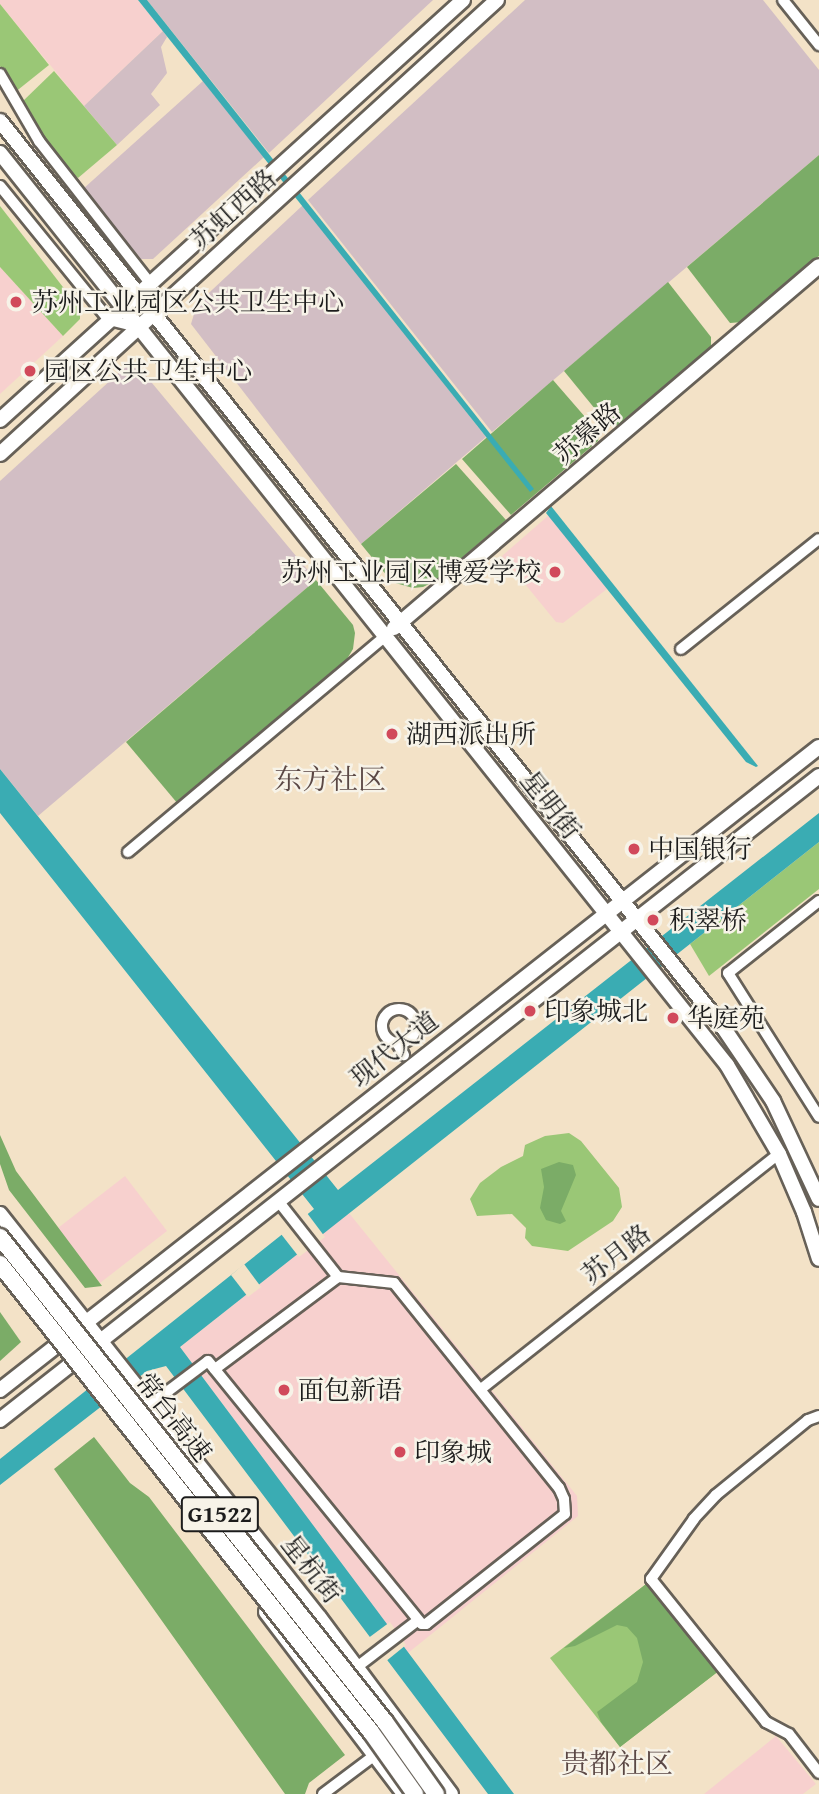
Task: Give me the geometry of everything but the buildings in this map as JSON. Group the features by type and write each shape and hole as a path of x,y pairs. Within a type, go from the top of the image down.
{"highway":[{"name":"常台高速","path":"0,1237 385,1722 436,1794"},
{"name":"常台高速","path":"0,1264 372,1732 415,1794"}],"main road":[{"name":"苏虹西路","path":"0,420 463,0"},
{"name":"苏虹西路","path":"0,454 497,0"},
{"name":"星明街","path":"0,121 674,965 759,1079 796,1145 819,1199"},
{"name":"星明街","path":"0,153 736,1077 779,1154 804,1212 819,1259"},
{"name":"苏慕路","path":"385,636 819,266"},
{"name":"现代大道","path":"0,1390 819,747"},
{"name":"现代大道","path":"0,1420 819,776"},
{"name":"星杭街","path":"0,1214 135,1385 363,1663 451,1794"},
{"path":"0,1276 404,1794"}],"street":[{"path":"783,0 819,45"},
{"path":"0,74 14,103 39,141 150,283 154,313"},
{"path":"0,186 109,320 138,327"},
{"path":"681,649 819,539"},
{"path":"128,852 385,636"},
{"path":"819,901 728,973 819,1117"},
{"path":"404,1055 397,1043 388,1038 382,1029 388,1013 404,1009 414,1016 416,1027 427,1037"},
{"path":"397,1043 408,1041 416,1027"},
{"name":"苏月路","path":"481,1389 779,1154"},
{"path":"279,1202 338,1277"},
{"path":"151,1404 208,1361 416,1621 426,1624 565,1514 564,1499 559,1488 394,1283 338,1277 215,1369"},
{"path":"819,1416 807,1420 716,1495 694,1519 651,1578 766,1722 789,1734 819,1773"},
{"path":"363,1663 416,1621"},
{"path":"323,1794 375,1755"}],"shaded area":[{"path":"0,0 138,0 163,31 84,106 0,4"},
{"path":"147,0 433,0 269,153"},
{"path":"525,0 763,0 819,70 819,155 492,432 308,200"},
{"path":"163,31 167,37 161,47 167,73 151,94 160,105 117,145 84,106"},
{"path":"203,81 264,157 153,259 141,259 83,189"},
{"path":"303,205 486,437 361,544 191,324 197,304"},
{"name":"苏州工业园区公共卫生中心","path":"0,267 63,336 0,394"},
{"path":"130,366 142,371 316,580 38,816 0,769 0,481 124,368"},
{"name":"苏州工业园区博爱学校","path":"549,515 607,589 563,623 556,622 502,556"},
{"path":"125,1176 167,1231 100,1283 58,1228"},
{"name":"印象城","path":"349,1213 577,1496 578,1516 408,1653 180,1347"},
{"path":"776,1736 816,1784 803,1794 704,1794"}],"green space":[{"path":"0,4 49,65 14,93 0,66"},
{"path":"54,71 117,145 78,178 64,166 26,115 22,102"},
{"path":"819,155 819,256 742,322 730,323 687,267"},
{"path":"0,206 80,309 80,319 63,336 0,267"},
{"path":"668,282 711,337 711,347 620,425 609,426 564,371"},
{"path":"553,380 599,433 598,441 511,515 462,459"},
{"path":"456,464 506,520 435,581 413,588 392,582 361,544"},
{"path":"316,580 353,625 353,649 347,659 178,804 126,742"},
{"path":"819,842 819,889 709,976 690,944"},
{"path":"569,1133 581,1141 619,1188 622,1207 613,1221 568,1251 532,1246 525,1238 526,1228 512,1214 477,1216 470,1199 480,1183 501,1167 523,1156 525,1145 545,1136"},
{"path":"0,1135 16,1171 102,1286 85,1288 9,1190 0,1164"},
{"path":"559,1162 573,1165 576,1175 561,1211 566,1221 560,1224 546,1220 540,1208 544,1187 541,1169"},
{"path":"0,1312 21,1342 0,1361"},
{"path":"94,1437 130,1483 149,1497 345,1755 309,1783 305,1794 285,1794 54,1469"},
{"path":"650,1581 720,1670 620,1747 550,1658"},
{"path":"650,1581 720,1670 620,1747 601,1722 597,1712 637,1682 643,1662 637,1638 627,1627 617,1625 575,1646 564,1648"}],"water":[{"path":"138,0 147,0 534,489 530,492"},
{"path":"551,506 758,766 746,762 546,513"},
{"path":"0,769 338,1190 819,813 819,842 180,1347 514,1794 488,1794 166,1366 147,1371 0,1485 0,1459 314,1209 0,813"}],"pier":[{"path":"307,1213 325,1237 299,1257 281,1234"},
{"path":"244,1264 261,1287 248,1297 231,1275"},
{"path":"390,1622 406,1645 385,1662 367,1639"}],"place":[{"name":"苏州工业园区公共卫生中心","path":"16,302"},
{"name":"园区公共卫生中心","path":"30,371"},
{"name":"苏州工业园区博爱学校","path":"555,572"},
{"name":"湖西派出所","path":"392,734"},
{"name":"中国银行","path":"634,849"},
{"name":"积翠桥","path":"653,920"},
{"name":"印象城北","path":"530,1011"},
{"name":"华庭苑","path":"673,1018"},
{"name":"面包新语","path":"284,1390"},
{"name":"印象城","path":"400,1452"}],"district":[{"name":"东方社区","path":"330,779"},
{"name":"贵都社区","path":"617,1763"}]}
